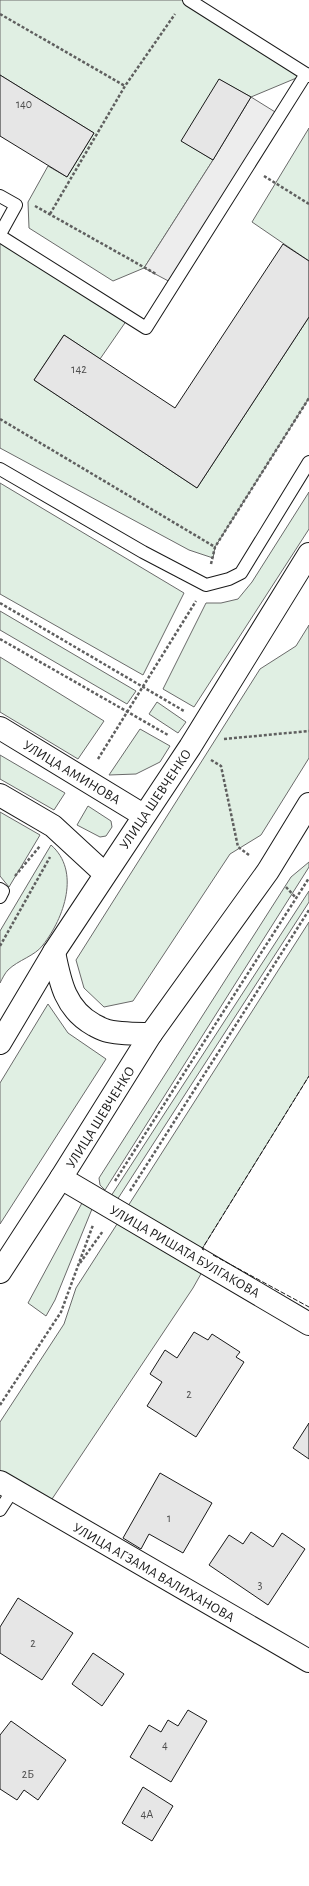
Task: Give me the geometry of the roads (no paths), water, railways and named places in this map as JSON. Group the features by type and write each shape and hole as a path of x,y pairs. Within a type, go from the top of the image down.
{"main road":[{"name":"УЛИЦА ШЕВЧЕНКО","path":"0,1043 54,952 143,815 190,746 309,554"},
{"name":"УЛИЦА АМИНОВА","path":"0,728 143,815"},
{"path":"0,795 53,826 106,874"},
{"name":"УЛИЦА ШЕВЧЕНКО","path":"0,1272 151,1034 268,871 309,804"},
{"path":"54,952 59,980 69,1002 82,1018 106,1031 126,1034 151,1034"},
{"name":"УЛИЦА РИШАТА БУЛГАКОВА","path":"61,1178 309,1324"},
{"name":"УЛИЦА АГЗАМА ВАЛИХАНОВА","path":"6,1486 309,1661"}],"lane":[{"path":"0,196 16,205 0,235 146,328 307,75 188,0"},
{"path":"0,469 143,552 206,585 229,579 241,573 309,462"},
{"path":"0,1510 6,1486"}]}
